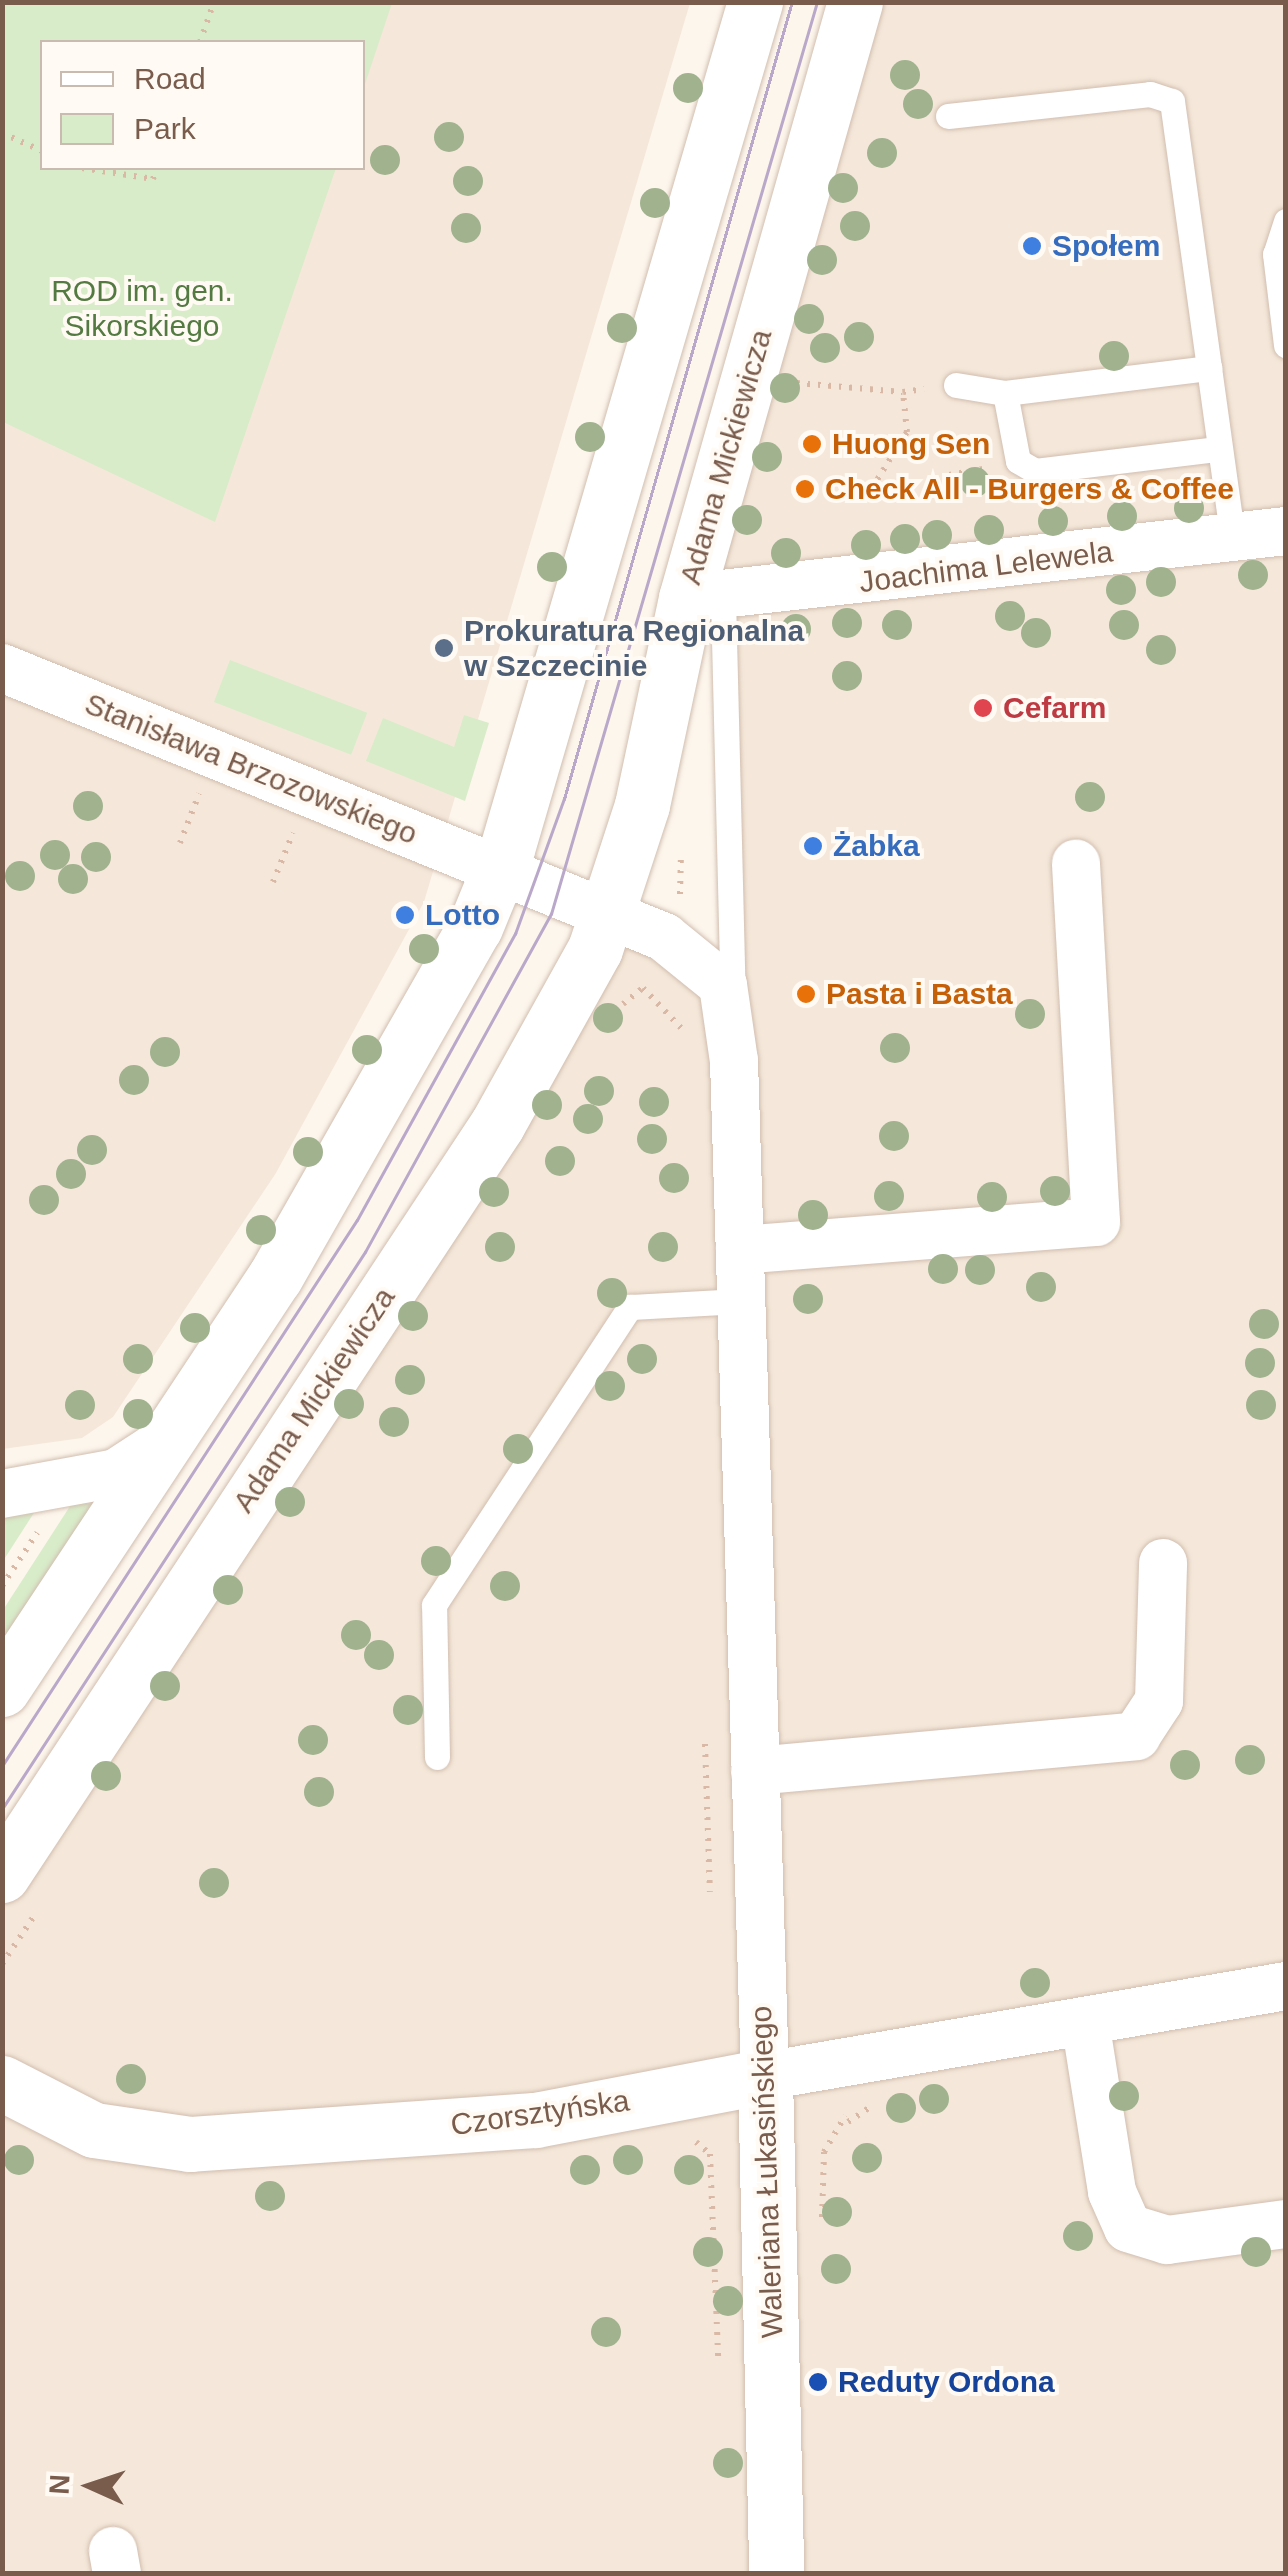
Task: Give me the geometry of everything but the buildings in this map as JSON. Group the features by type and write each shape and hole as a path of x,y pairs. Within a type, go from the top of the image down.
{"street":[{"path":"2,1689 180,1423 336,1175 499,870 755,2"},
{"name":"Adama Mickiewicza","path":"2,1875 508,1107 608,915 705,598 854,2"},
{"name":"Joachima Lelewela","path":"705,598 1286,532"},
{"name":"Stanisława Brzozowskiego","path":"2,668 499,870"},
{"path":"740,1250 1096,1222 1076,864"},
{"path":"499,870 608,915"},
{"name":"Waleriana Łukasińskiego","path":"608,915 684,946 714,972 728,1002 734,1062 740,1250 776,2574"},
{"path":"2,1494 116,1473 180,1423"},
{"path":"755,1771 1136,1736 1159,1701 1163,1563"},
{"name":"Czorsztyńska","path":"2,2083 94,2130 190,2144 535,2120 1286,1986"},
{"path":"1085,2021 1112,2192 1128,2228 1168,2240 1286,2224"}],"lane":[{"path":"948,116 1150,94 1172,100 1232,538"},
{"path":"1286,220 1275,254 1286,345"},
{"path":"956,385 1005,393 1209,368"},
{"path":"1005,393 1018,461 1035,471 1218,449"},
{"name":"Waleriana Łukasińskiego","path":"705,598 734,1062"},
{"path":"437,1757 434,1605 630,1308 741,1302"}],"path":[{"path":"201,40 214,2"},
{"path":"2,133 40,149"},
{"path":"95,170 153,179 156,170"},
{"path":"795,383 902,392 956,385"},
{"path":"872,488 907,432 902,392"},
{"path":"180,843 199,794"},
{"path":"273,882 293,833"},
{"path":"643,988 686,1033 687,1050"},
{"path":"2,1586 46,1519"},
{"path":"704,1724 712,1908"},
{"path":"822,2238 824,2152 845,2116"},
{"path":"686,2139 710,2154 718,2375"}],"shaded area":[{"path":"2,3 690,3 424,902 276,1173 113,1417 82,1438 3,1449"},
{"path":"867,3 1285,3 1285,2573 791,2573 710,557"},
{"path":"609,928 710,976 757,2573 3,2574 3,1897"}],"green space":[{"name":"ROD im. gen. Sikorskiego","path":"3,2 392,3 365,84 365,40 40,40 40,170 335,170 215,522 3,422"},
{"path":"230,660 367,713 351,755 214,702"},
{"path":"464,715 489,723 465,801 366,761 383,718 454,747"},
{"path":"74,1500 93,1505 3,1639 3,1610"},
{"path":"39,1505 3,1561 3,1510"}],"tram line":[{"path":"2,1766 357,1220 515,934 564,799 792,2"},
{"path":"2,1809 365,1252 551,914 817,2"}],"place":[{"name":"Społem","path":"1032,246"},
{"name":"Huong Sen","path":"812,444"},
{"name":"Check All - Burgers & Coffee","path":"805,489"},
{"name":"Prokuratura Regionalna w Szczecinie","path":"444,648"},
{"name":"Cefarm","path":"983,708"},
{"name":"Żabka","path":"813,846"},
{"name":"Lotto","path":"405,915"},
{"name":"Pasta i Basta","path":"806,994"},
{"name":"Reduty Ordona","path":"818,2382"}]}
